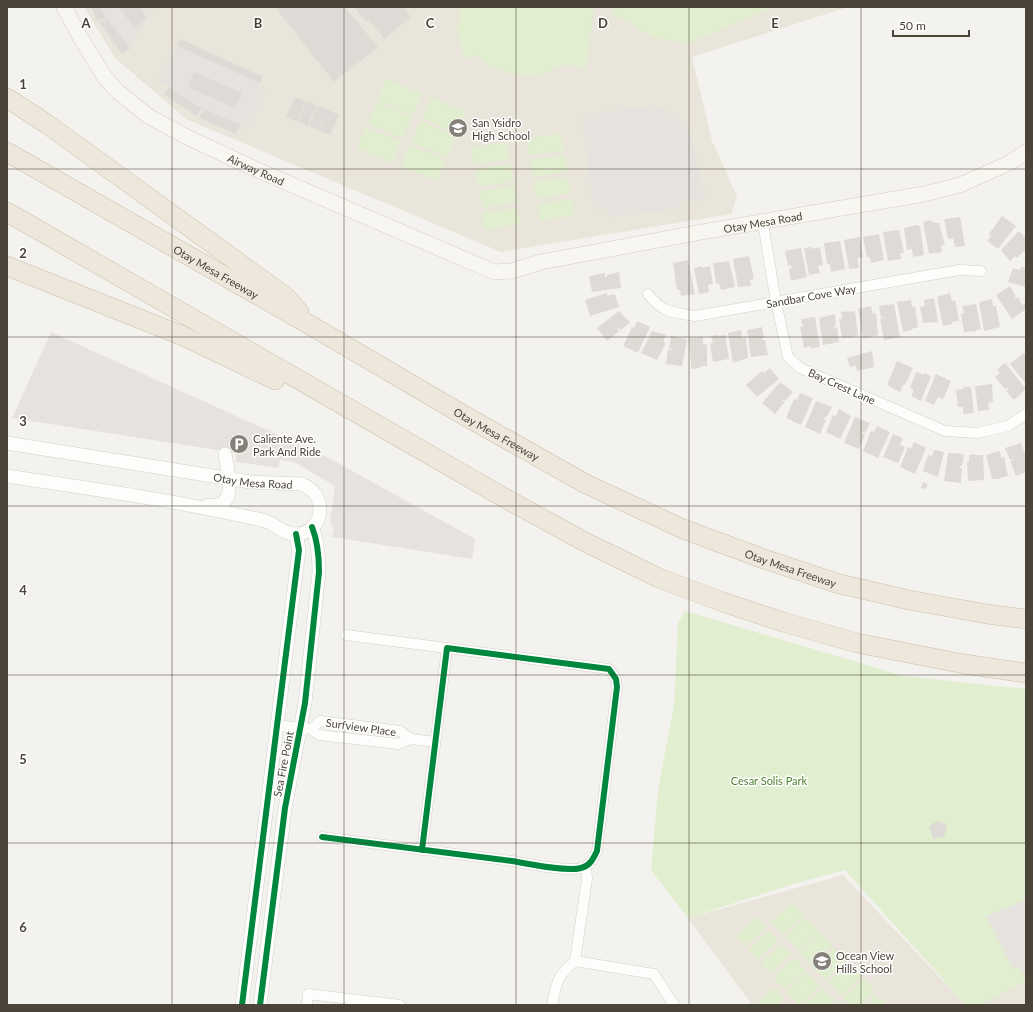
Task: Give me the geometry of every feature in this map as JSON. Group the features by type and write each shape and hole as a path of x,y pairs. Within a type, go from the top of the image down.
{"highway":[{"path":"7,98 47,124 286,297 310,325"},
{"name":"Otay Mesa Freeway","path":"7,152 586,484 683,529 764,559 836,582 910,600 988,614 1026,619"},
{"path":"7,212 510,502 585,542 659,578 720,601 783,622 858,643 964,664 1026,673"},
{"path":"7,266 183,336 406,442"}],"main road":[{"name":"Airway Road","path":"64,7 80,37 104,76 117,92 148,116 187,137 251,167 494,272"},
{"name":"Otay Mesa Road","path":"494,272 512,271 541,262 696,233 763,223 909,197 960,185 1009,163 1026,152"}],"street":[{"name":"Bay Crest Lane","path":"763,223 776,302 788,357 800,368 945,431 977,433 1008,426 1026,414"},
{"name":"Sandbar Cove Way","path":"648,294 657,305 668,312 695,316 959,270 981,271"},
{"name":"Otay Mesa Road","path":"7,443 229,479 250,482 290,483 306,486 315,493 319,499 321,508 319,516 312,527"},
{"path":"186,504 218,506 223,503 229,489 225,454 220,465 208,475"},
{"path":"7,476 186,504 260,520 272,524 287,533 296,534 307,531 312,527"},
{"name":"Sea Fire Point","path":"260,1005 284,808 306,728 305,703 319,553 312,527"},
{"name":"Sea Fire Point","path":"242,1005 299,550 296,534"},
{"path":"322,837 564,868 579,869 586,867 591,862 597,851 617,687 616,679 609,669 346,636"},
{"path":"422,850 447,648"},
{"name":"Surfview Place","path":"276,725 306,728 319,735 398,744 411,739 435,742"},
{"path":"552,1005 558,978 564,970 575,961 587,879 586,867"},
{"path":"575,961 654,974 674,1005"},
{"path":"307,1005 308,994 400,1005"}],"shaded area":[{"name":"San Ysidro High School","path":"84,7 848,7 692,57 712,141 737,196 731,214 501,252 186,119 115,58"},
{"path":"91,7 153,7 131,48 122,54 100,23"},
{"path":"180,39 263,77 258,87 266,91 248,129 240,125 236,134 199,117 164,94 169,86 159,81"},
{"path":"652,106 663,109 681,121 689,129 706,198 697,201 681,200 682,208 608,217 606,208 594,209 581,115"},
{"name":"Caliente Ave. Park And Ride","path":"51,332 329,458 475,539 472,559 332,537 334,528 330,523 335,486 294,462 280,460 278,468 236,462 236,453 12,418"},
{"name":"Ocean View Hills School","path":"843,875 966,1005 752,1005 688,918"},
{"path":"1026,900 1026,976 1024,976 1019,966 1013,969 986,916"},
{"path":"1026,976 1026,1005 978,1005"}],"green space":[{"path":"460,7 594,7 586,69 569,64 538,75 523,76 496,69 488,65 478,55 464,58 456,26 461,25 459,17"},
{"path":"613,7 775,7 689,43 655,38 612,13"},
{"path":"386,79 422,94 413,115 377,100"},
{"path":"431,97 466,112 457,133 422,118"},
{"path":"377,102 412,117 403,138 368,124"},
{"path":"420,121 456,136 447,157 412,142"},
{"path":"366,127 401,142 392,163 357,148"},
{"path":"561,133 564,150 529,155 526,139"},
{"path":"506,142 509,159 474,165 471,148"},
{"path":"410,145 446,160 437,181 401,166"},
{"path":"565,155 568,171 533,177 530,160"},
{"path":"510,164 513,181 478,187 475,170"},
{"path":"568,177 571,193 536,199 533,182"},
{"path":"514,186 517,202 482,208 479,191"},
{"path":"572,199 575,215 540,221 537,204"},
{"path":"517,208 520,224 485,230 482,213"},
{"name":"Cesar Solis Park","path":"685,611 904,676 1026,689 1026,981 980,1005 966,1005 845,870 797,883 688,918 651,870 658,791 674,704 678,623"},
{"path":"792,902 804,916 783,935 771,921"},
{"path":"756,917 766,928 745,946 736,936"},
{"path":"806,917 819,931 798,950 785,937"},
{"path":"769,931 778,941 758,960 748,950"},
{"path":"820,932 833,946 812,965 799,952"},
{"path":"781,944 791,954 770,973 761,963"},
{"path":"834,948 847,961 826,980 813,967"},
{"path":"794,957 806,971 785,990 773,977"},
{"path":"849,963 861,976 840,996 828,982"},
{"path":"808,972 820,986 799,1005 787,992"},
{"path":"863,978 875,992 861,1005 849,1005 842,998"},
{"path":"774,988 784,998 776,1005 756,1005"},
{"path":"822,988 835,1001 831,1005 803,1005"},
{"path":"875,996 879,1000 881,998 886,1004 888,1002 891,1005 866,1005"}],"building":[{"path":"91,7 101,7 106,17 98,21"},
{"path":"119,7 139,7 147,19 134,28"},
{"path":"275,7 345,7 378,47 334,82"},
{"path":"354,7 403,7 411,17 384,39 369,20 366,22"},
{"path":"107,18 130,49 122,54 100,23"},
{"path":"180,39 263,77 260,83 177,46"},
{"path":"194,72 242,93 235,108 188,87"},
{"path":"169,87 201,108 196,116 164,94"},
{"path":"295,97 305,101 297,122 286,117"},
{"path":"306,101 316,105 308,126 298,122"},
{"path":"317,106 328,110 319,131 309,126"},
{"path":"204,109 240,125 236,134 200,118"},
{"path":"328,110 339,115 330,135 320,131"},
{"path":"1002,216 1016,226 998,249 987,241 991,236 989,234"},
{"path":"960,217 965,246 955,247 953,238 948,239 944,219"},
{"path":"931,220 932,222 939,223 945,245 941,245 942,252 929,254 923,222"},
{"path":"916,225 920,226 924,255 913,257 912,249 907,250 904,228"},
{"path":"899,230 904,253 900,253 901,259 888,261 883,232"},
{"path":"1019,231 1026,238 1026,249 1017,258 1015,256 1010,261 1001,250"},
{"path":"879,234 884,260 871,263 870,257 867,257 863,237"},
{"path":"860,237 863,257 857,258 859,268 849,269 844,240"},
{"path":"840,241 845,269 831,272 830,264 827,264 824,243"},
{"path":"812,247 812,249 820,247 823,265 818,266 820,273 809,275 804,248"},
{"path":"801,248 807,277 791,281 789,269 792,268 791,265 788,266 785,251"},
{"path":"749,256 754,279 750,280 751,286 738,287 733,259"},
{"path":"688,260 695,294 681,296 680,290 677,290 673,263"},
{"path":"729,261 735,287 721,290 719,283 716,284 713,263"},
{"path":"702,266 702,268 710,266 713,284 708,285 709,292 699,294 694,268"},
{"path":"1021,267 1026,268 1026,287 1008,282 1013,268 1020,270"},
{"path":"619,272 621,288 592,292 589,276 605,273 605,277 607,277 607,275"},
{"path":"1010,286 1016,297 1014,298 1015,299 1018,297 1022,305 1026,302 1025,310 1012,319 996,295"},
{"path":"607,293 607,296 615,294 619,307 590,316 585,300"},
{"path":"950,293 952,301 955,300 959,321 943,326 937,297"},
{"path":"934,298 938,322 923,323 920,307 925,306 924,300"},
{"path":"992,299 993,306 996,306 1000,327 984,331 979,302"},
{"path":"911,300 912,307 915,306 918,327 903,332 897,302"},
{"path":"894,304 900,337 884,340 880,319 883,317 881,318 879,306"},
{"path":"976,304 981,329 964,332 961,314 964,313 962,306"},
{"path":"871,306 873,314 876,313 878,335 863,339 858,309"},
{"path":"619,311 630,322 621,330 619,328 617,329 619,331 607,341 597,328"},
{"path":"855,311 858,335 849,338 842,338 839,319 842,319 841,312"},
{"path":"835,314 836,326 834,326 834,328 837,327 839,342 823,345 819,318"},
{"path":"815,317 820,347 811,348 810,346 804,348 800,327 803,327 801,319"},
{"path":"637,321 650,327 638,353 623,346 632,327 634,328"},
{"path":"762,327 764,338 762,340 765,340 768,355 751,357 747,330"},
{"path":"741,330 742,338 746,337 748,358 733,363 728,333"},
{"path":"652,331 666,335 663,342 666,343 657,360 641,353"},
{"path":"725,335 729,359 713,362 710,344 713,343 711,336"},
{"path":"671,336 687,339 682,366 666,364 668,349 672,349 669,348"},
{"path":"703,337 703,345 707,344 707,366 700,366 701,368 692,369 689,338"},
{"path":"872,351 874,367 857,371 856,366 850,367 847,358"},
{"path":"1024,353 1026,356 1026,384 1010,364"},
{"path":"897,361 913,368 900,392 887,385"},
{"path":"1005,363 1026,389 1014,400 1006,391 1008,389 1007,387 1005,389 995,377 1000,373 997,369"},
{"path":"770,368 779,379 757,397 746,385 762,371 764,373"},
{"path":"916,372 931,376 921,401 911,396 914,390 910,388"},
{"path":"936,374 951,381 943,399 938,397 934,405 925,401"},
{"path":"780,382 793,392 785,401 783,399 782,401 785,402 775,414 762,403"},
{"path":"992,384 993,402 988,403 989,410 978,411 975,386"},
{"path":"963,387 971,387 974,413 963,414 963,407 958,407 956,390 964,389"},
{"path":"800,393 813,398 801,425 786,418 794,399 797,400"},
{"path":"816,401 832,407 826,418 824,417 823,419 826,420 820,434 805,427"},
{"path":"839,409 851,416 840,439 826,432 833,415 836,416"},
{"path":"855,417 870,423 865,433 863,432 862,434 865,435 859,449 844,443"},
{"path":"877,426 890,432 878,458 863,451 871,431 874,432"},
{"path":"893,434 903,438 900,445 905,447 898,463 883,457"},
{"path":"914,442 926,448 915,474 900,467 908,447 911,449"},
{"path":"1021,443 1026,457 1026,472 1016,476 1010,461 1013,460 1010,460 1005,448"},
{"path":"934,450 944,452 938,477 923,471 928,455 932,456"},
{"path":"1000,451 1001,458 1004,457 1008,476 1000,479 992,479 986,455"},
{"path":"948,453 964,454 962,466 959,468 962,468 961,483 944,481"},
{"path":"969,455 983,455 984,480 968,481 967,462 969,462"},
{"path":"923,482 928,484 926,489 921,488"},
{"path":"937,821 947,825 944,837 933,839 929,827"}],"cycle path":[{"path":"260,1005 285,808 305,703 319,572 318,550 312,527"},
{"path":"242,1005 299,550 296,534"},
{"path":"322,837 417,849 440,852 512,861 537,866 566,869 587,866 597,851 617,687 616,679 609,669 447,648 422,850"}],"place":[{"name":"San Ysidro High School","path":"458,128"},
{"name":"Caliente Ave. Park And Ride","path":"239,444"},
{"name":"Ocean View Hills School","path":"822,961"}]}
